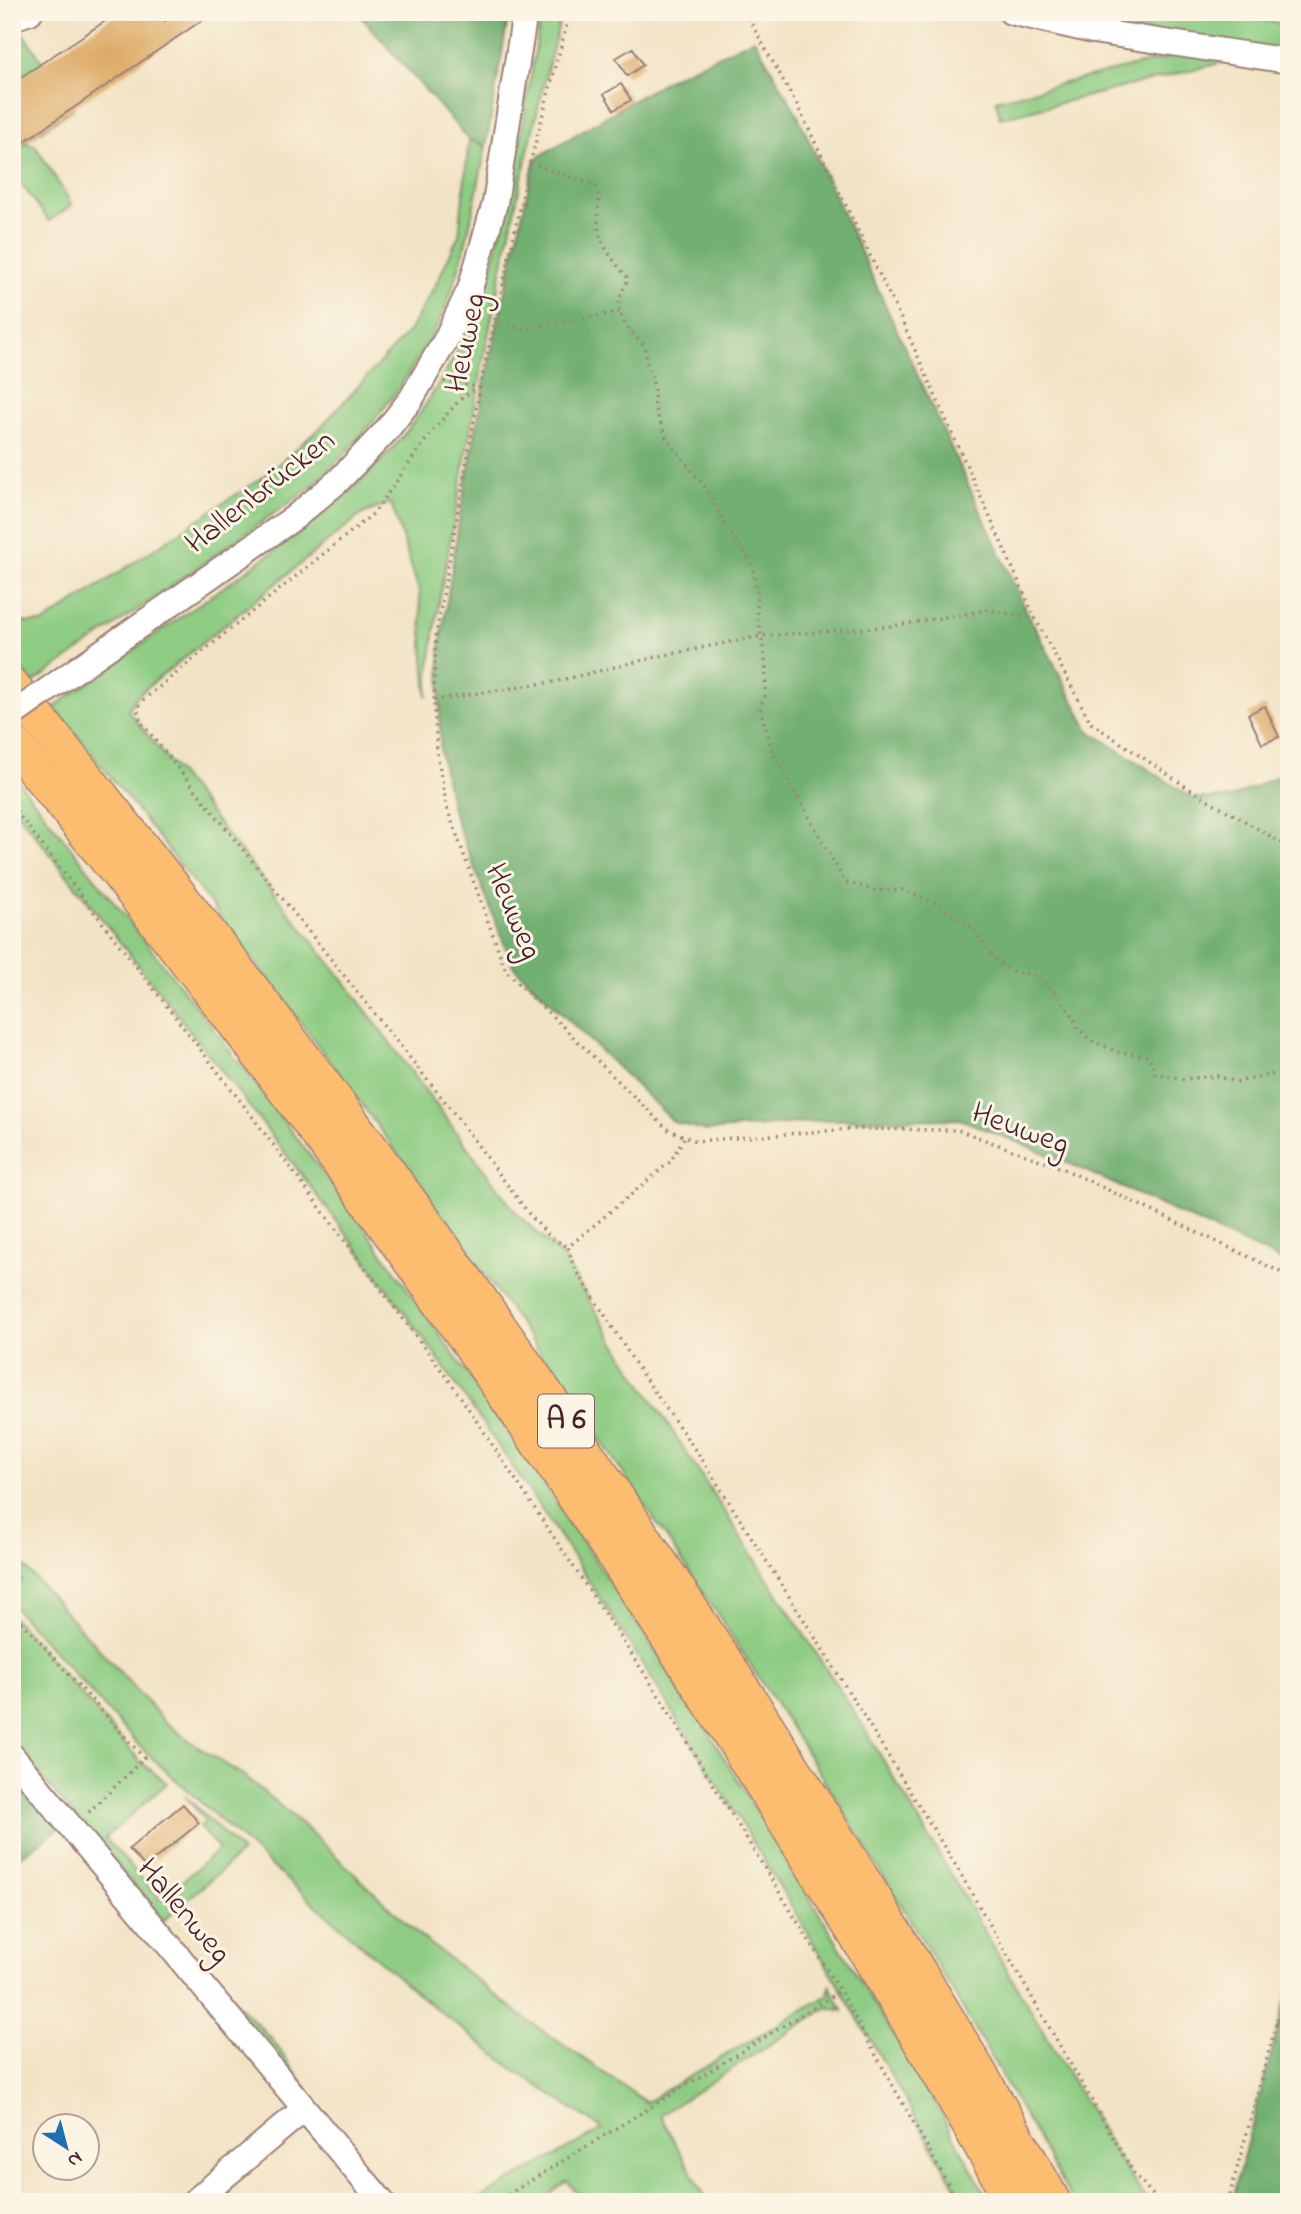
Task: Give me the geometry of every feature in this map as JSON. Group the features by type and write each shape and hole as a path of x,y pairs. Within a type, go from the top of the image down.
{"highway":[{"name":"A 6","path":"12,686 228,956 355,1125 504,1331 745,1691 880,1907 1053,2202"},
{"name":"A 6","path":"12,742 207,986 331,1150 462,1331 701,1687 845,1916 1013,2202"}],"street":[{"path":"12,18 30,12"},
{"name":"Hallenbrücken","path":"12,715 295,517 338,481 385,432 411,398 445,341 470,289 495,203 525,12"},
{"path":"1011,12 1093,31 1289,61"},
{"name":"Hallenweg","path":"12,1756 382,2202"},
{"path":"194,2202 304,2109"}],"path":[{"name":"Heuweg","path":"570,12 530,163 480,387 436,635 435,700 438,752 447,808 506,971 667,1129 685,1138 696,1142 851,1129 958,1130 1064,1169 1289,1275"},
{"path":"745,12 798,107 901,319 1035,618 1091,723 1188,788 1289,847"},
{"path":"530,163 594,185 601,199 598,226 605,246 628,278 619,302 620,312 634,336 646,347 655,409 666,437 704,486 751,562 766,666 765,695 760,707 773,753 845,882 873,890 903,890 937,904 970,926 998,962 1013,972 1031,974 1052,989 1074,1017 1077,1027 1090,1040 1118,1052 1149,1056 1155,1073 1183,1079 1217,1076 1236,1082 1289,1071"},
{"path":"494,323 524,329 620,312"},
{"path":"436,380 480,387"},
{"path":"480,387 462,397 430,434 374,513 143,699 137,709 141,722 450,1108 529,1214 550,1237 568,1247 573,1265 640,1371 703,1461 769,1563 953,1861 1133,2172 1159,2202"},
{"path":"435,700 558,681 660,656 761,636 886,627 988,610 1035,618"},
{"path":"12,806 242,1103 454,1387 654,1688 840,1991 958,2202"},
{"path":"568,1247 670,1162 685,1138"},
{"path":"12,1611 144,1758 72,1829"},
{"path":"1228,2202 1289,1977"},
{"path":"496,2202 840,1991"},
{"path":"1276,2023 1289,2028"}],"green space":[{"path":"357,12 509,12 486,146 469,140"},
{"path":"542,12 562,12 494,305 441,590 427,697 419,591 391,503 362,514 138,695 128,710 344,981 517,1214 562,1256 612,1338 860,1721 1118,2158 1148,2202 1073,2202 884,1877 751,1665 612,1457 483,1271 304,1026 54,707 317,519 379,463 426,405 453,360 475,314 494,258 518,154"},
{"path":"1029,12 1218,12 1289,25 1289,57"},
{"path":"16,22 73,109 23,143 35,145 72,205 49,221 12,172 12,23"},
{"path":"754,39 796,112 1026,610 1089,731 1193,798 1231,798 1289,771 1289,1264 1062,1160 960,1119 831,1120 706,1131 674,1122 513,966 453,813 440,751 440,647 460,515 486,375 535,159 669,79"},
{"path":"1189,52 1232,60 1000,118 996,100"},
{"path":"469,140 486,146 457,275 438,326 384,408 357,441 310,488 33,683 12,657 12,619 15,622 43,623 267,474 320,428 410,330 459,235"},
{"path":"12,773 200,1011 359,1220 535,1470 701,1720 938,2108 990,2202 964,2202 843,1992 718,1784 521,1479 346,1233 12,806"},
{"path":"12,1553 164,1721 195,1745 246,1777 306,1828 419,1935 530,2022 646,2102 828,1995 830,1986 843,2011 828,2007 660,2115 708,2202 585,2202 567,2181 540,2202 473,2202 603,2129 513,2069 414,1991 143,1750 12,1605 12,1590 22,1581 12,1569"},
{"path":"12,1616 140,1761 167,1783 105,1838 161,1900 219,1849 199,1827 205,1821 185,1796 242,1852 163,1921 12,1742"},
{"path":"12,1767 60,1828 12,1862"},
{"path":"161,1928 271,2038 351,2153 394,2202 387,2202"},
{"path":"1289,1988 1289,2202 1231,2202"}],"building":[{"path":"119,12 159,12 165,21 179,12 214,12 22,143 12,129 12,83"},
{"path":"633,48 643,65 627,76 616,58"},
{"path":"621,84 631,100 614,110 604,94"},
{"path":"1265,706 1279,737 1262,744 1248,714"},
{"path":"183,1804 199,1823 145,1867 129,1849"}]}
